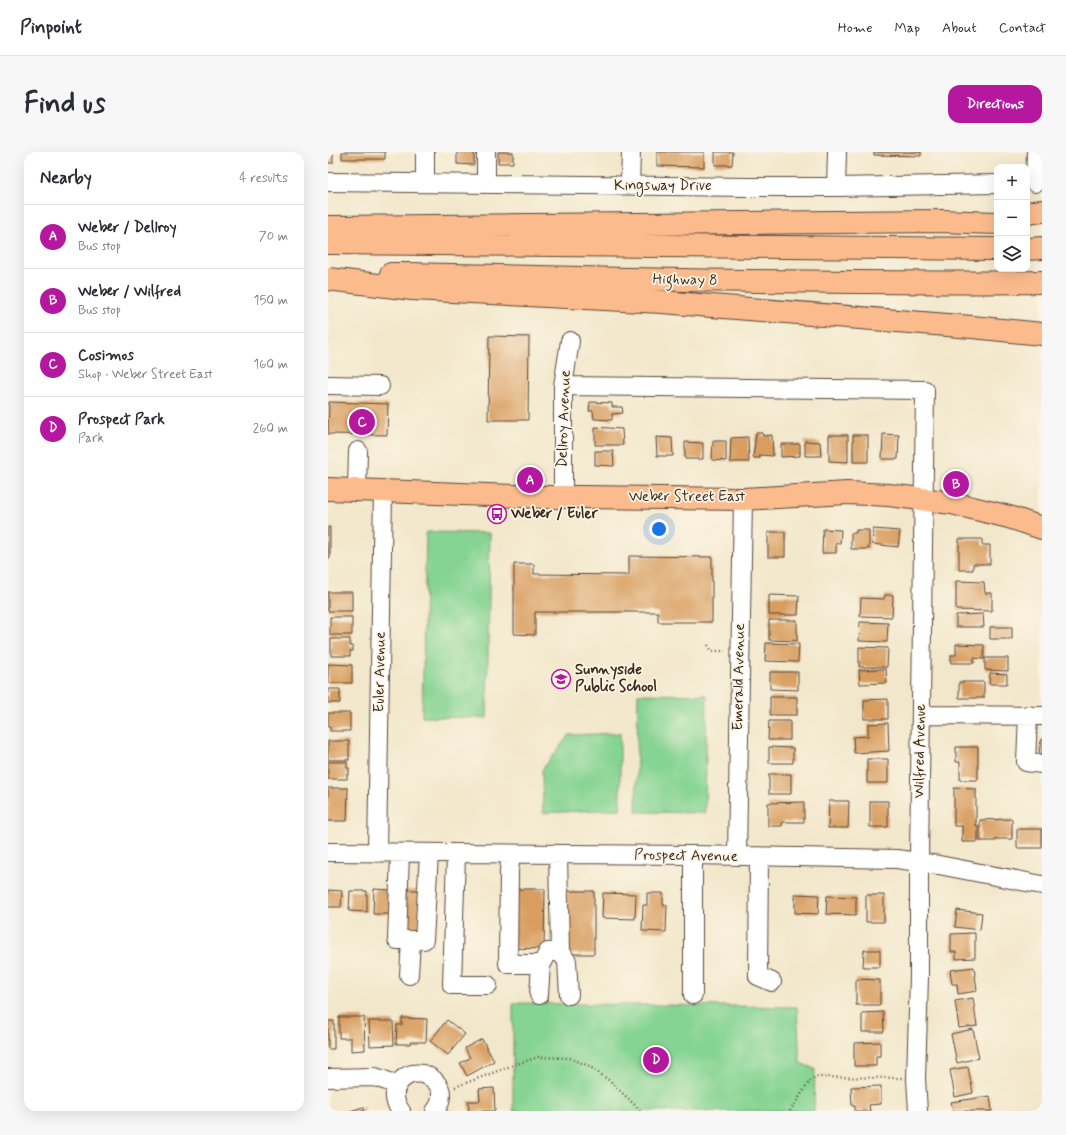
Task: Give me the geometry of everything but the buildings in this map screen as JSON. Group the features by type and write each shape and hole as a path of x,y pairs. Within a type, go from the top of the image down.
{"main road":[{"path":"1030,212 1042,211"},
{"path":"942,221 994,216"},
{"path":"328,227 942,221 994,223"},
{"path":"1030,224 1042,224"},
{"path":"328,243 994,249"},
{"path":"1030,248 1042,248"},
{"name":"Highway 8","path":"328,278 411,274 637,279 955,283 1042,282"},
{"path":"328,278 412,289 662,302 1042,334"},
{"name":"Weber Street East","path":"328,489 543,497 743,499 847,493 889,495 952,503 1009,517 1042,528"}],"street":[{"path":"425,152 425,183"},
{"path":"486,152 486,184"},
{"path":"630,186 631,152"},
{"path":"836,187 837,152"},
{"path":"1035,183 1036,152"},
{"name":"Kingsway Drive","path":"328,182 836,187 994,184"},
{"name":"Dellroy Avenue","path":"563,497 563,386 570,341"},
{"path":"328,385 380,386"},
{"name":"Wilfred Avenue","path":"563,386 925,390 919,977 916,1079 918,1111"},
{"path":"357,490 358,451"},
{"name":"Euler Avenue","path":"377,853 383,491"},
{"name":"Emerald Avenue","path":"737,856 739,651 743,499"},
{"path":"921,715 1035,715 1026,762 1042,764"},
{"name":"Prospect Avenue","path":"328,852 693,855 897,859 919,861 1042,885"},
{"path":"400,853 397,940 424,940 429,854"},
{"path":"456,854 452,985 488,985"},
{"path":"511,854 509,871 508,964 549,956 567,961 568,995"},
{"path":"539,995 549,956 553,854"},
{"path":"693,855 693,995"},
{"path":"759,856 758,976 772,982"},
{"path":"409,975 411,940"},
{"path":"401,1111 396,1103 395,1095 398,1085 406,1076 413,1073 428,1075 437,1083 441,1090 441,1101 435,1111"},
{"path":"328,1078 375,1077 398,1085"}],"path":[{"path":"708,645 712,651 739,651"},
{"path":"454,1087 538,1057 569,1058 589,1066 610,1081 641,1111"},
{"path":"790,1111 810,1081 815,1077 916,1079"}],"green space":[{"path":"426,532 490,533 487,718 422,717"},
{"path":"638,694 707,695 705,813 636,812"},
{"path":"620,733 620,809 543,813 542,770 569,735"},
{"path":"513,1003 797,1007 800,1063 815,1069 814,1111 513,1111"}],"place":[{"name":"Cosimos","path":"362,422"},
{"name":"Weber / Dellroy","path":"530,480"},
{"name":"Weber / Wilfred","path":"956,484"},
{"name":"Weber / Euler","path":"497,514"},
{"name":"Sunnyside Public School","path":"561,679"},
{"name":"Prospect Park","path":"656,1060"}]}
